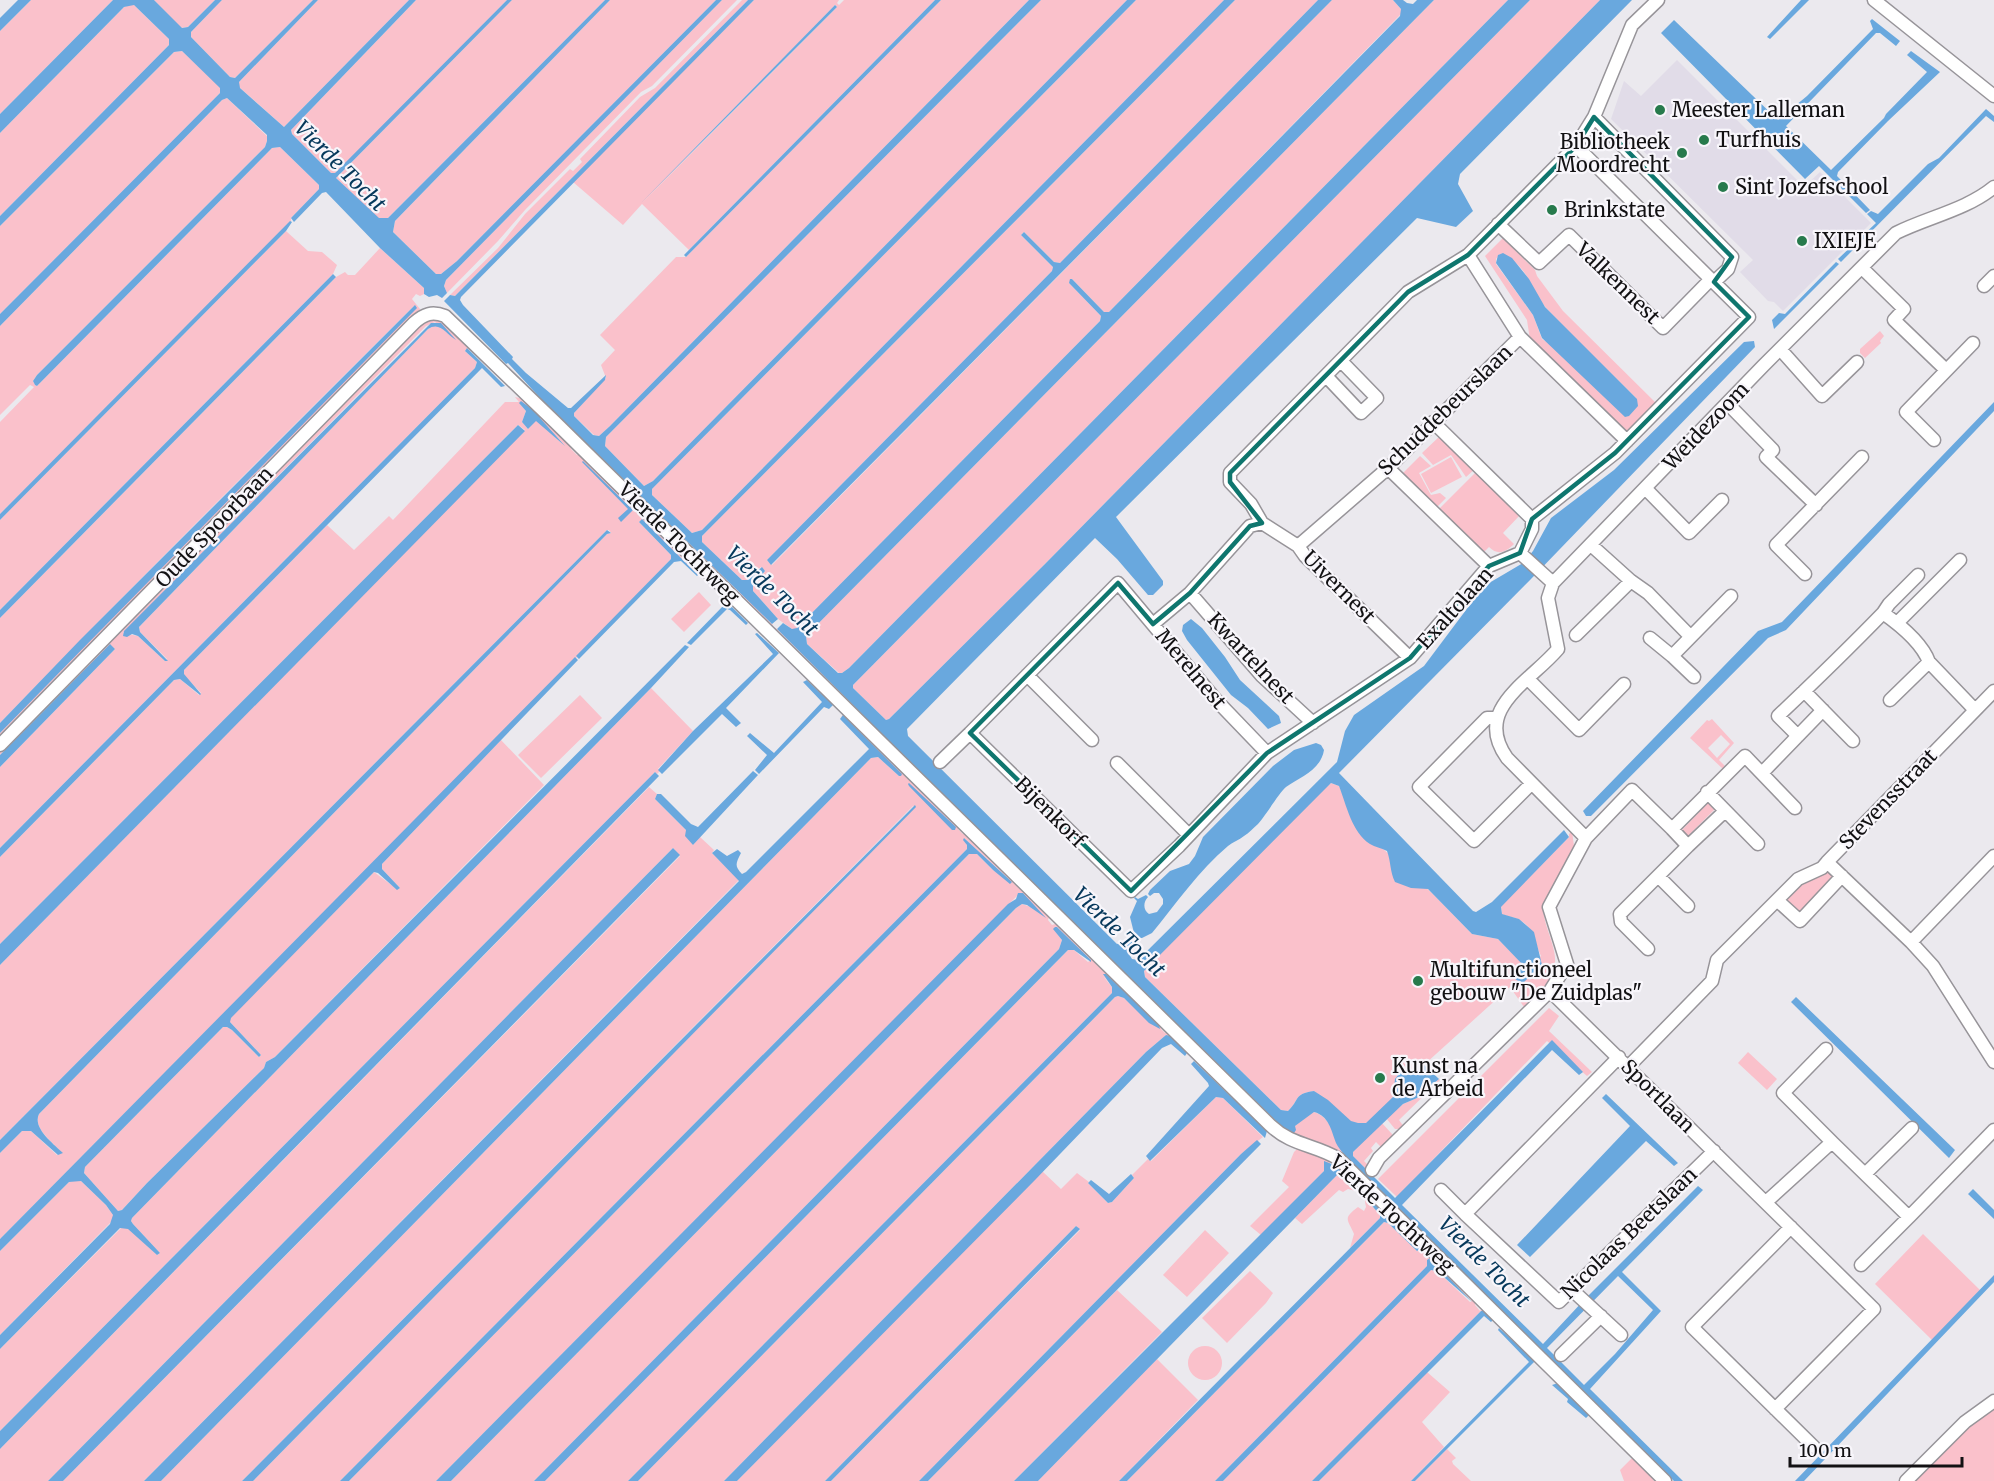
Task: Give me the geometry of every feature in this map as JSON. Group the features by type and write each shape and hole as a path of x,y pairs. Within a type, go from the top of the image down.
{"street":[{"path":"1153,624 1190,593 1250,526 1262,523 1251,504 1230,482 1230,473 1407,292 1468,255 1576,146 1594,117 1632,25 1658,0"},
{"path":"1874,0 1994,96"},
{"name":"Valkennest","path":"1498,224 1539,264 1569,235 1663,328 1713,280 1728,269 1732,257 1594,117"},
{"path":"1532,519 1615,453 1749,317 1576,146"},
{"name":"Weidezoom","path":"1552,583 1896,233 1964,206 1994,188"},
{"name":"Schuddebeurslaan","path":"1298,546 1388,468 1520,337 1468,255"},
{"path":"1862,268 1904,309 1894,320 1946,370"},
{"path":"1984,286 1994,276"},
{"name":"Vierde Tochtweg","path":"432,313 445,316 452,321 1083,938 1281,1136 1299,1144 1326,1151 1339,1159 1665,1481"},
{"name":"Oude Spoorbaan","path":"0,746 414,323 421,317 432,313"},
{"path":"1520,337 1627,441"},
{"path":"1934,440 1906,412 1973,343"},
{"path":"1780,349 1822,396 1857,362"},
{"path":"1326,376 1361,412 1377,398 1341,362"},
{"path":"1727,403 1773,450 1766,457 1816,505"},
{"path":"1433,422 1532,519 1532,529 1522,555 1552,583 1548,598 1558,649 1502,704 1497,718 1497,740 1507,758 1586,838"},
{"path":"1805,574 1776,545 1859,460"},
{"path":"1388,468 1489,566"},
{"path":"1646,489 1689,533 1722,500"},
{"name":"Uivernest","path":"1262,523 1298,546 1305,556 1410,658"},
{"path":"1591,545 1648,593 1690,636"},
{"name":"Exaltolaan","path":"1131,891 1189,835 1267,753 1410,658 1489,566 1522,555"},
{"path":"1897,623 1960,560"},
{"path":"1798,736 1778,716 1842,655 1918,574"},
{"path":"1576,635 1631,581"},
{"name":"Merelnest","path":"1027,675 1118,583 1216,701 1267,753"},
{"name":"Kwartelnest","path":"1190,593 1262,676 1313,723"},
{"path":"1672,656 1731,596"},
{"path":"1883,613 1897,623 1926,653 1929,662 1975,710"},
{"path":"1650,638 1694,678"},
{"path":"1890,700 1929,662"},
{"path":"940,762 1027,675 1092,740"},
{"path":"1528,679 1579,730 1624,684"},
{"path":"1804,691 1853,741"},
{"name":"Stevensstraat","path":"1628,1067 1712,981 1718,960 1798,879 1821,868 1994,692"},
{"path":"1761,773 1823,710"},
{"path":"1497,718 1487,718 1419,787 1474,841 1528,787"},
{"name":"Bijenkorf","path":"970,733 1131,891"},
{"path":"1672,829 1745,756 1795,808"},
{"path":"1117,763 1189,835"},
{"path":"1372,1170 1379,1158 1550,991 1567,964 1549,907 1586,838 1632,790 1688,846"},
{"path":"1707,792 1758,844"},
{"path":"1648,949 1621,922 1620,914 1725,811"},
{"path":"1911,942 1994,855"},
{"path":"1827,862 1933,966 1994,1062"},
{"path":"1658,876 1688,906"},
{"name":"Stevensstraat","path":"1778,901 1800,921 1842,876"},
{"name":"Sportlaan","path":"1550,991 1874,1309 1775,1409"},
{"path":"1826,1049 1783,1093 1909,1217"},
{"path":"1465,1214 1619,1057"},
{"path":"1865,1174 1912,1128"},
{"path":"1861,1265 1994,1130"},
{"path":"1766,1202 1832,1142"},
{"name":"Nicolaas Beetslaan","path":"1441,1190 1559,1302 1714,1151"},
{"path":"1791,1227 1692,1327 1814,1447"},
{"path":"1571,1289 1621,1335"},
{"path":"1561,1355 1591,1308"},
{"path":"1906,1481 1965,1422 1994,1401"}],"highlighted area":[{"path":"1594,117 1732,257 1714,282 1749,317 1615,453 1532,519 1520,553 1489,566 1410,658 1267,753 1131,891 970,733 1118,583 1153,624 1190,593 1250,526 1262,523 1230,482 1230,473 1408,292 1468,255 1576,146"}],"shaded area":[{"path":"31,0 113,0 0,114 0,31"},
{"path":"154,0 215,0 188,27 181,28"},
{"path":"222,0 313,0 235,78 230,77 191,37 191,32"},
{"path":"318,0 409,0 284,127 239,87 239,82"},
{"path":"416,0 507,0 342,168 331,173 292,134 291,130"},
{"path":"512,0 605,0 388,218 379,219 336,178"},
{"path":"610,0 716,0 457,261 441,274 436,274 393,232 395,221"},
{"path":"722,0 737,0 652,86 641,92 447,293 444,286 446,280"},
{"path":"742,0 748,0 455,296 450,295 498,248 525,214 570,169 573,171 582,162 580,159 640,97 655,88"},
{"path":"754,0 839,0 837,3 839,5 844,0 935,0 689,250 642,204 623,225 573,182","holes":["835,5 837,7 642,203"]},
{"path":"941,0 1029,0 610,426 599,436 594,435 574,416 574,413 606,378 601,365 615,350 600,335 676,257 686,257"},
{"path":"1041,0 1127,0 653,481 644,486 605,446 606,437"},
{"path":"1136,0 1224,0 702,530 692,533 652,495 652,489"},
{"path":"1235,0 1318,0 1060,263 1054,262 1024,232 1021,235 1053,267 1052,271 767,560 772,565 1332,0 1393,0 1402,13 1109,312 1104,312 1072,279 1069,283 1101,316 1100,321 796,629 792,629 778,619 753,591 753,586 765,571 761,567 747,580 742,580 702,542 702,536"},
{"path":"1434,0 1508,0 849,668 839,673 807,644 806,636"},
{"path":"1530,0 1600,0 1045,564 886,720 853,688 853,685"},
{"path":"133,4 169,39 169,45 0,216 0,133 124,7"},
{"path":"182,51 221,88 220,93 0,314 0,226 174,52"},
{"path":"1677,60 1804,187 1820,172 1871,223 1783,311 1774,302 1768,301 1740,272 1753,260 1611,119 1624,81 1641,96"},
{"path":"227,98 267,136 265,147 37,375 33,381 35,385 37,386 272,148 280,147 319,185 319,189 291,218 291,221 0,514 0,422 34,387 30,385 0,415 0,326 222,100"},
{"path":"286,231 308,251 322,252 337,265 333,274 0,610 0,520"},
{"path":"1503,238 1535,270 1563,311 1656,403 1625,433 1530,340 1527,320 1485,256","holes":["1500,254 1510,258 1523,271 1547,309 1637,399 1542,339 1533,315 1496,264 1496,259"]},
{"path":"380,248 424,288 424,294 420,296 416,294 412,299 420,312 339,395 324,405 314,420 0,742 0,733 416,307 414,306 258,461 0,723 0,618 336,277 345,272 348,275 355,275"},
{"path":"429,319 440,320 491,363 491,370 506,385 468,348 465,351 477,362 475,368 0,848 0,767 115,649 110,645 0,755 0,749 60,688 78,675 85,663 405,334","holes":["435,322 440,327 434,326 428,329 139,627 140,632 167,659 165,661 138,636 123,633 426,326"]},
{"path":"1880,331 1884,336 1881,343 1865,358 1860,353 1860,349"},
{"path":"515,397 528,400 535,410 520,404 526,411 522,422 528,429 536,420 565,446 539,418 541,416 569,441 571,449 577,455 584,455 636,508 636,512 700,572 698,575 642,520 639,522 671,555 671,559 576,658 0,1239 0,1153 22,1131 31,1131 57,1155 62,1153 41,1130 39,1114 607,534 611,533 607,530 0,1140 0,965 525,430 518,425 0,944 0,857 174,680 180,679 199,695 201,693 183,674 184,670 327,525 354,550 389,516 393,520 505,402 519,402"},
{"path":"549,409 773,625 924,776 922,778"},
{"path":"1441,435 1475,469 1466,477 1451,455 1433,465 1422,453"},
{"path":"1420,456 1431,466 1419,473 1431,495 1440,493 1446,498 1436,508 1401,475"},
{"path":"1451,457 1462,477 1431,493 1421,474"},
{"path":"1477,471 1521,514 1503,533 1514,544 1502,552 1489,547 1482,554 1438,510"},
{"path":"699,592 711,605 684,632 671,619"},
{"path":"651,688 693,731 658,769 660,771 657,774 655,772 0,1431 0,1349 121,1228 128,1228 157,1255 160,1253 133,1224 132,1218"},
{"path":"580,695 602,718 541,778 518,755"},
{"path":"843,714 849,716 908,779 916,781 958,826 958,829 963,834 967,834 1013,879 1013,883 1023,888 1050,915 1048,920 1052,925 1058,923 1095,958 1095,963 1100,968 1103,967 1161,1021 1161,1029 1190,1050 1188,1055 1166,1035 1146,1052 724,1481 638,1481 1115,997 1124,998 1158,1030 1103,976 1112,987 1112,993 628,1481 545,1481 1068,950 1074,950 1088,962 1091,960 1055,927 1054,929 1062,940 1059,949 534,1481 451,1481 1016,908 1022,904 1031,907 1017,896 436,1481 349,1481 969,854 977,854 993,870 1012,882 964,838 967,849 340,1481 253,1481 915,807 913,806 242,1481 161,1481 871,758 878,757 901,776 843,715 840,719"},
{"path":"1712,719 1734,743 1719,760 1725,766 1723,769 1690,738 1707,720","holes":["1721,735 1730,744 1717,758 1708,748"]},
{"path":"501,740 544,785 275,1057 266,1062 264,1068 122,1210 118,1211 84,1173 85,1167 223,1027 232,1030 259,1057 261,1055 230,1022 230,1018 374,872 397,889 400,888 382,869 382,864"},
{"path":"1331,783 1339,786 1346,802 1382,848 1433,894 1472,934 1498,939 1524,965 1514,976 1541,956 1529,928 1520,920 1502,914 1501,906 1569,837 1572,831 1574,846 1543,908 1555,960 1548,983 1524,1007 1510,987 1425,1064 1362,1134 1314,1091 1300,1096 1288,1111 1281,1110 1145,977 1144,971 1320,788 1323,790"},
{"path":"649,787 657,794 655,799 686,830 693,845 700,837 714,850 712,853 739,880 144,1481 63,1481 680,856 673,848 48,1481 0,1481 0,1449"},
{"path":"1708,803 1715,809 1688,836 1682,830"},
{"path":"1005,855 1282,1126 1295,1126 1314,1112 1320,1115 1329,1124 1346,1157 1365,1175 1361,1177 1289,1136 1002,858"},
{"path":"1828,871 1837,878 1799,914 1784,900 1801,883"},
{"path":"1549,1008 1559,1016 1549,1031 1592,1072 1587,1076 1547,1041 1397,1197 1378,1179"},
{"path":"1748,1052 1777,1079 1767,1090 1738,1063"},
{"path":"1439,1079 1399,1120 1404,1127 1395,1129 1386,1118 1403,1104 1417,1098"},
{"path":"1216,1097 1223,1098 1263,1137 1241,1154 919,1481 831,1481 1080,1230 1076,1226 825,1481 737,1481 1042,1171 1061,1189 1077,1173 1089,1182 1108,1203 1112,1202 1134,1178 1132,1175 1148,1159 1151,1161"},
{"path":"1381,1122 1392,1137 1382,1148 1376,1142 1371,1148 1373,1151 1364,1161 1371,1168 1369,1172 1353,1156 1353,1152"},
{"path":"1297,1149 1329,1156 1358,1186 1356,1191 1339,1190 1302,1224 1295,1218 1339,1173 1352,1186 1342,1170 1330,1162 1324,1171 1261,1235 1250,1226 1289,1187 1282,1181"},
{"path":"81,1181 106,1205 113,1215 113,1220 0,1335 0,1251 69,1182"},
{"path":"1366,1196 1369,1196 1475,1301 1480,1311 1483,1308 1495,1318 1493,1320 1481,1311 1312,1481 1223,1481 1431,1270 1437,1271 1470,1302 1472,1301 1429,1258 1427,1266 1215,1481 1127,1481 1384,1222 1388,1223 1417,1251 1419,1249 1395,1224 1367,1201 1381,1215 1380,1218 1350,1248 1354,1234 1348,1217 1358,1207 1364,1211"},
{"path":"1205,1230 1229,1253 1187,1297 1163,1275"},
{"path":"1923,1234 1980,1290 1932,1340 1875,1284"},
{"path":"1250,1271 1273,1293 1227,1343 1202,1318"},
{"path":"1117,1290 1162,1332 1014,1481 928,1481"},
{"path":"1205,1346 1217,1351 1222,1363 1217,1375 1205,1380 1193,1375 1188,1363 1193,1351"},
{"path":"1157,1359 1198,1400 1119,1481 1038,1481"},
{"path":"1427,1372 1450,1392 1422,1422 1444,1447 1411,1481 1319,1481"},
{"path":"1994,1407 1994,1481 1914,1481 1955,1437"},
{"path":"1447,1449 1456,1458 1452,1461 1453,1464 1471,1481 1415,1481"},
{"path":"1632,1458 1637,1463 1641,1462 1654,1481 1624,1481 1620,1470"}],"water":[{"path":"18,0 31,0 0,31 0,18"},
{"path":"113,0 154,0 182,28 188,27 215,0 222,0 191,32 191,37 230,77 235,78 313,0 318,0 239,82 240,88 284,127 409,0 416,0 291,130 292,134 331,173 335,173 507,0 512,0 336,178 379,218 388,218 605,0 610,0 395,221 393,232 436,274 441,274 457,261 716,0 722,0 446,280 444,286 447,293 442,298 437,295 429,297 424,294 424,288 380,248 326,192 322,193 294,222 291,218 319,189 319,185 280,147 272,148 37,386 33,381 37,375 265,147 267,141 267,135 227,98 222,100 0,326 0,314 220,93 220,88 182,51 174,52 0,226 0,216 169,45 169,39 134,5 124,7 0,133 0,114"},
{"path":"748,0 754,0 461,297 463,305 513,357 512,359 568,408 571,408 606,375 605,380 574,413 574,416 593,435 599,436 610,426 1029,0 1041,0 606,437 605,446 644,486 653,481 1127,0 1136,0 652,489 652,495 692,533 702,530 1224,0 1235,0 702,536 702,542 742,580 747,580 762,567 765,571 753,586 753,591 778,619 772,624 551,409 540,418 565,446 536,421 528,429 522,422 526,411 519,403 521,401 533,410 542,400 508,363 506,364 444,301 450,295 455,296"},
{"path":"935,0 941,0 686,257 684,255"},
{"path":"1318,0 1332,0 771,565 767,560 1052,271 1053,267 1021,235 1024,232 1054,262 1060,263"},
{"path":"1393,0 1403,0 1413,4 1417,0 1434,0 806,636 807,644 838,673 849,668 1508,0 1530,0 853,685 853,688 886,720 889,719 1045,564 1600,0 1632,0 1460,174 1458,184 1473,211 1456,227 1417,218 1116,517 1163,581 1163,585 1153,595 1148,595 1117,559 1095,538 907,729 908,736 1117,944 1124,942 1134,933 1130,917 1137,901 1135,897 1138,899 1146,895 1148,897 1145,904 1146,910 1149,914 1157,912 1163,904 1163,899 1159,893 1150,896 1148,894 1150,890 1170,871 1189,864 1203,837 1273,766 1294,750 1316,743 1321,745 1324,750 1319,763 1286,787 1258,824 1228,846 1207,866 1152,933 1137,938 1132,943 1129,953 1132,959 1138,960 1337,762 1345,731 1354,715 1424,666 1484,586 1523,563 1533,551 1551,518 1614,470 1744,342 1754,341 1755,347 1531,579 1339,773 1476,912 1492,902 1564,830 1569,837 1501,907 1502,914 1519,919 1534,932 1542,965 1522,984 1514,976 1523,965 1498,939 1472,934 1428,889 1411,888 1395,882 1387,851 1370,844 1359,833 1350,818 1339,786 1331,783 1144,971 1145,977 1281,1110 1288,1111 1300,1096 1314,1091 1328,1100 1351,1121 1366,1123 1393,1097 1395,1079 1402,1070 1410,1074 1422,1063 1439,1079 1417,1098 1403,1104 1353,1152 1353,1156 1395,1198 1552,1040 1583,1072 1579,1075 1552,1050 1402,1205 1543,1344 1698,1186 1703,1190 1622,1272 1661,1311 1590,1389 1683,1481 1674,1481 1653,1461 1345,1156 1323,1117 1314,1112 1295,1126 1294,1133 1281,1126 777,629 783,623 792,629 797,628 1100,321 1101,316 1069,283 1070,279 1104,312 1109,312 1400,16 1401,9","holes":["1618,1276 1653,1310 1615,1354 1584,1385 1547,1348"]},
{"path":"1801,0 1809,0 1770,39 1767,37"},
{"path":"835,5 837,7 641,203"},
{"path":"1872,19 1900,41 1896,46 1880,33 1876,33 1786,126 1831,170 1927,72 1907,55 1911,51 1940,72 1838,172 1837,176 1870,210 1866,213 1819,166 1805,179 1661,33 1674,20 1778,120 1807,96 1873,29 1870,21"},
{"path":"1986,109 1994,116 1994,122 1986,116 1841,262 1838,259 1876,223 1867,214 1871,211 1878,214 1928,164 1939,158"},
{"path":"290,221 292,222 286,231 0,520 0,514"},
{"path":"1503,253 1512,258 1529,279 1545,307 1637,399 1638,406 1629,416 1625,417 1542,338 1533,315 1496,263 1498,255"},
{"path":"1836,262 1839,264 1774,329 1772,320 1779,313 1785,314"},
{"path":"333,274 336,277 0,618 0,610"},
{"path":"415,305 417,308 0,733 0,723 80,640"},
{"path":"431,323 441,323 456,340 439,327 428,329 139,627 140,632 168,661 165,661 138,636 132,634 127,637 123,636 124,631"},
{"path":"467,348 505,386 501,387 482,368 184,670 184,674 201,694 180,679 174,680 0,857 0,848 475,368 477,362 465,351"},
{"path":"1994,402 1994,411 1786,630 1768,638 1591,816 1586,816 1583,811 1758,631 1782,622"},
{"path":"518,425 525,431 0,965 0,944"},
{"path":"583,461 633,510 621,522 618,518 628,509"},
{"path":"642,519 698,575 681,561 674,562 579,659 576,656 671,559 671,555 639,522"},
{"path":"607,530 611,533 607,534 39,1114 41,1130 63,1153 58,1155 31,1131 22,1131 0,1153 0,1140"},
{"path":"726,601 748,623 746,625 727,609 691,645 687,643 723,606"},
{"path":"1191,619 1202,628 1240,680 1279,716 1281,723 1268,729 1248,708 1231,695 1182,631 1183,625"},
{"path":"757,633 779,653 726,708 741,723 736,727 722,714 662,774 658,770 693,731 773,654 755,634"},
{"path":"110,644 115,649 0,767 0,755"},
{"path":"685,645 689,647 651,688 132,1218 133,1224 160,1253 157,1255 128,1229 120,1228 0,1349 0,1335 110,1224 113,1215 81,1181 69,1182 0,1251 0,1239 575,657 578,660 382,864 382,869 400,888 397,890 374,872 231,1018 230,1022 261,1055 259,1057 232,1030 223,1027 85,1167 84,1173 118,1211 122,1210 264,1068 266,1062 275,1057"},
{"path":"807,680 833,705 829,709 824,707 759,774 755,770 767,755 747,736 750,733 774,753 822,702 803,682"},
{"path":"843,715 902,774 901,776 878,757 871,758 161,1481 144,1481 739,881 712,853 717,849 727,856 738,850 741,853 737,862 738,869 742,874 746,872 869,749 840,719"},
{"path":"753,771 758,775 693,845 685,836 686,830 655,799 657,794 661,794 691,824 698,827"},
{"path":"655,772 659,776 0,1449 0,1431"},
{"path":"909,783 956,827 955,830 952,830 909,786"},
{"path":"915,805 916,807 253,1481 242,1481"},
{"path":"964,838 1012,882 1010,884 977,854 969,854 349,1481 340,1481 967,849"},
{"path":"673,848 680,855 63,1481 48,1481"},
{"path":"1018,893 1023,893 1046,918 1027,905 1022,904 1016,908 451,1481 436,1481 1008,904 1016,899"},
{"path":"1055,927 1091,962 1074,950 1068,950 545,1481 534,1481 1059,949 1062,940 1053,929"},
{"path":"1103,974 1106,974 1159,1025 1160,1029 1149,1023 1124,998 1115,997 638,1481 628,1481 1112,993 1112,987"},
{"path":"1796,997 1955,1150 1949,1158 1791,1002"},
{"path":"1166,1035 1173,1037 1181,1044 1187,1053 1185,1056 1171,1044 1162,1048 1035,1180 737,1481 724,1481 1146,1052"},
{"path":"1194,1061 1267,1131 1265,1138 1223,1098 1216,1097 1150,1161 1146,1156 1209,1086 1191,1064"},
{"path":"1606,1094 1678,1163 1674,1166 1646,1141 1530,1257 1517,1245 1630,1126 1602,1098"},
{"path":"1257,1140 1261,1144 928,1481 919,1481 1241,1154"},
{"path":"1324,1161 1337,1166 1354,1184 1352,1186 1339,1173 1038,1481 1014,1481 1324,1171"},
{"path":"1131,1174 1134,1178 1112,1202 1108,1203 1088,1183 1091,1180 1109,1194"},
{"path":"1973,1189 1994,1210 1994,1219 1968,1194"},
{"path":"1369,1198 1420,1249 1417,1251 1388,1223 1384,1222 1127,1481 1119,1481 1380,1218 1367,1200"},
{"path":"1076,1226 1080,1229 831,1481 825,1481"},
{"path":"1430,1258 1472,1302 1437,1271 1431,1270 1223,1481 1215,1481 1427,1266 1427,1260"},
{"path":"1994,1275 1994,1282 1804,1481 1795,1481"},
{"path":"1481,1311 1493,1320 1491,1322 1484,1316 1319,1481 1312,1481"},
{"path":"1499,1328 1535,1361 1415,1481 1411,1481 1529,1362 1498,1330"},
{"path":"1558,1383 1589,1415 1586,1418 1552,1385"}],"place":[{"name":"Meester Lalleman","path":"1660,110"},
{"name":"Turfhuis","path":"1704,140"},
{"name":"Bibliotheek Moordrecht","path":"1682,153"},
{"name":"Sint Jozefschool","path":"1723,187"},
{"name":"Brinkstate","path":"1552,210"},
{"name":"IXIEJE","path":"1802,241"},
{"name":"Multifunctioneel gebouw \"De Zuidplas\"","path":"1418,981"},
{"name":"Kunst na de Arbeid","path":"1380,1078"}],"water label":[{"name":"Vierde Tocht","path":"340,166"},
{"name":"Vierde Tocht","path":"772,591"},
{"name":"Vierde Tocht","path":"1119,932"},
{"name":"Vierde Tocht","path":"1484,1262"}]}
